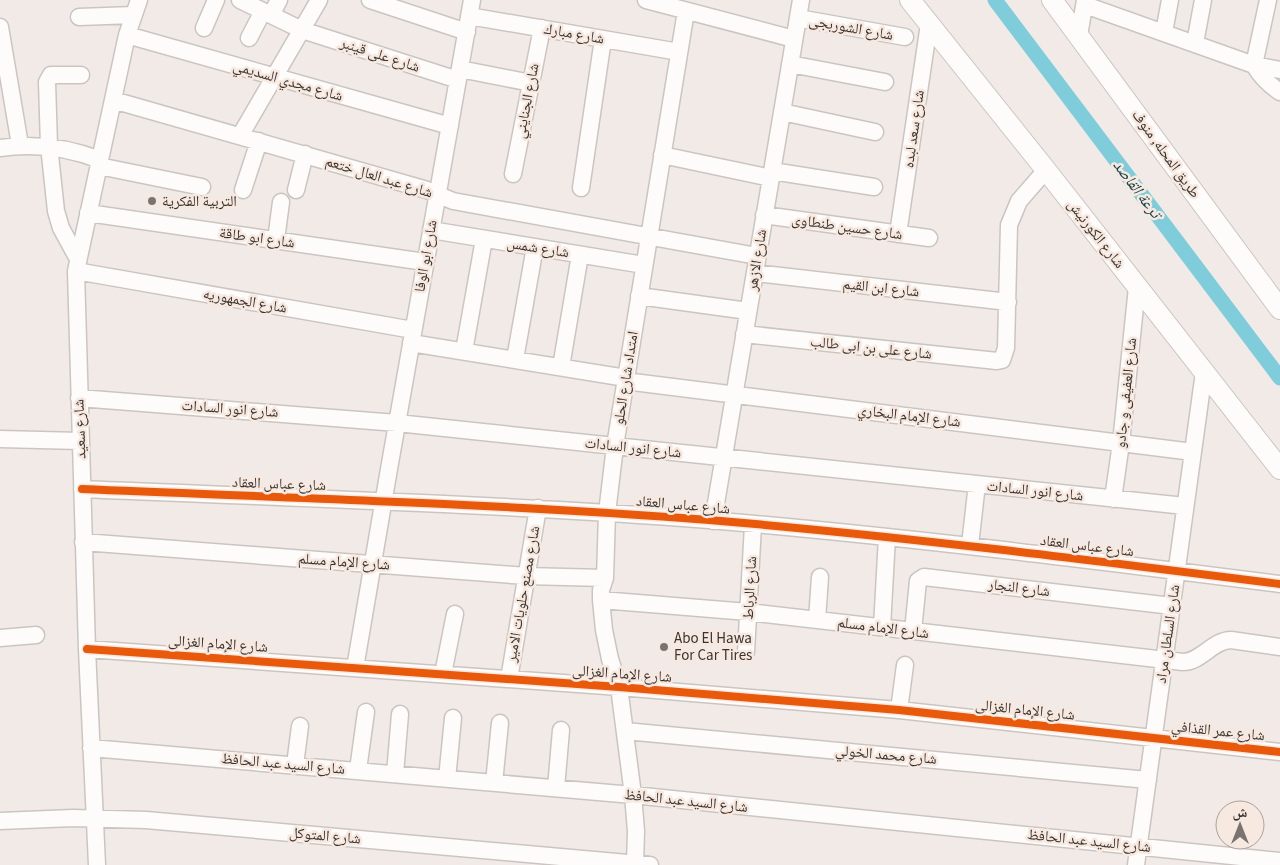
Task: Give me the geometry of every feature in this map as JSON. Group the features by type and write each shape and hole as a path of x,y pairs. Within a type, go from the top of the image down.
{"main road":[{"name":"شارع الكورنيش","path":"910,0 1280,469"},
{"name":"طريق المحله, منوف","path":"1052,0 1280,309"}],"street":[{"path":"204,28 216,0"},
{"name":"شارع على قينبر","path":"240,0 302,30 459,74 531,83"},
{"path":"249,38 279,0"},
{"path":"240,136 319,0"},
{"path":"370,0 466,32"},
{"name":"شارع الشوربجى","path":"646,0 794,39"},
{"name":"شارع الازهر","path":"713,521 800,0"},
{"path":"1164,32 1170,0"},
{"path":"1195,43 1203,0"},
{"path":"1268,0 1254,65 1265,81 1280,92"},
{"path":"1079,36 1085,2 1254,65 1280,70"},
{"path":"79,17 137,8"},
{"name":"شارع سعيد","path":"96,865 83,542 77,265 127,35 137,8"},
{"name":"شارع ابو الوفا","path":"355,668 471,8"},
{"name":"شارع مبارك","path":"471,8 542,28 679,52"},
{"name":"امتداد شارع الحلو","path":"640,865 619,687 604,630 601,590 605,578 607,513 615,446 686,10"},
{"name":"شارع الشوربجى","path":"798,18 905,38"},
{"name":"شارع سعد لبده","path":"898,234 929,24"},
{"name":"شارع الجنايني","path":"513,174 542,28"},
{"path":"1,33 20,145"},
{"name":"شارع مجدي السديمي","path":"127,35 450,126"},
{"path":"581,188 603,39"},
{"path":"790,64 885,82"},
{"path":"77,265 56,212 49,146 47,82 48,78 55,75 81,75"},
{"name":"شارع عبد العال ختعم","path":"113,100 427,190 453,201 758,256"},
{"path":"782,112 874,132"},
{"path":"243,190 260,141"},
{"path":"0,148 20,145 49,146 83,154 99,163 202,187"},
{"path":"296,190 305,154"},
{"path":"662,155 771,175 874,187"},
{"path":"1008,302 1007,237 1009,225 1019,201 1046,170"},
{"path":"276,240 281,202"},
{"name":"شارع ابو طاقة","path":"88,213 426,262"},
{"name":"شارع حسين طنطاوى","path":"764,215 929,238"},
{"name":"شارع شمس","path":"431,230 644,265"},
{"path":"464,352 484,239"},
{"path":"515,359 535,248"},
{"path":"561,367 580,255"},
{"name":"شارع الجمهوريه","path":"77,265 412,337 464,352 515,359 625,379"},
{"name":"شارع ابن القيم","path":"755,273 1008,302"},
{"name":"شارع العفيفى و جادو","path":"1112,499 1137,287"},
{"path":"639,296 748,311"},
{"name":"شارع على بن ابى طالب","path":"744,334 997,361 1002,360 1006,353 1008,302"},
{"name":"شارع السلطان مراد","path":"1136,865 1204,372"},
{"name":"شارع الإمام البخاري","path":"625,379 1193,452"},
{"name":"شارع انور السادات","path":"79,398 397,424 1186,506"},
{"path":"0,439 80,441"},
{"path":"970,545 977,484"},
{"name":"شارع عباس العقاد","path":"82,490 538,508 713,521 970,545 1280,584"},
{"name":"شارع مصنع حلويات الامير","path":"509,679 538,508"},
{"name":"شارع الرباط","path":"746,652 753,525"},
{"path":"882,627 887,537"},
{"name":"شارع الإمام مسلم","path":"83,542 526,576 605,578"},
{"path":"817,620 820,577"},
{"name":"شارع النجار","path":"913,631 918,581 924,577 1172,606"},
{"name":"شارع الإمام مسلم","path":"601,600 748,612 1188,662 1224,640 1280,647"},
{"path":"444,674 455,614"},
{"path":"0,638 36,635"},
{"name":"شارع الإمام الغزالى","path":"87,649 619,687 899,710 1154,738"},
{"path":"899,710 905,665"},
{"path":"358,770 366,712"},
{"path":"395,774 400,714"},
{"path":"447,779 453,718"},
{"path":"494,783 500,723"},
{"path":"295,765 300,726"},
{"path":"556,788 561,730"},
{"name":"شارع محمد الخولي","path":"624,731 1148,780"},
{"name":"شارع عمر القذافي","path":"1154,738 1280,752"},
{"name":"شارع السيد عبد الحافظ","path":"91,748 633,795 1280,861"},
{"name":"شارع المتوكل","path":"0,821 94,818 146,820 640,865"}],"waterway":[{"name":"ترعة القاصد","path":"995,0 1280,378"}],"cycle path":[{"path":"82,489 474,506 709,520 924,541 1280,584"},
{"path":"87,649 619,687 899,710 1280,752"}],"place":[{"name":"التربية الفكرية","path":"152,201"},
{"name":"Abo El Hawa For Car Tires","path":"664,647"}]}
